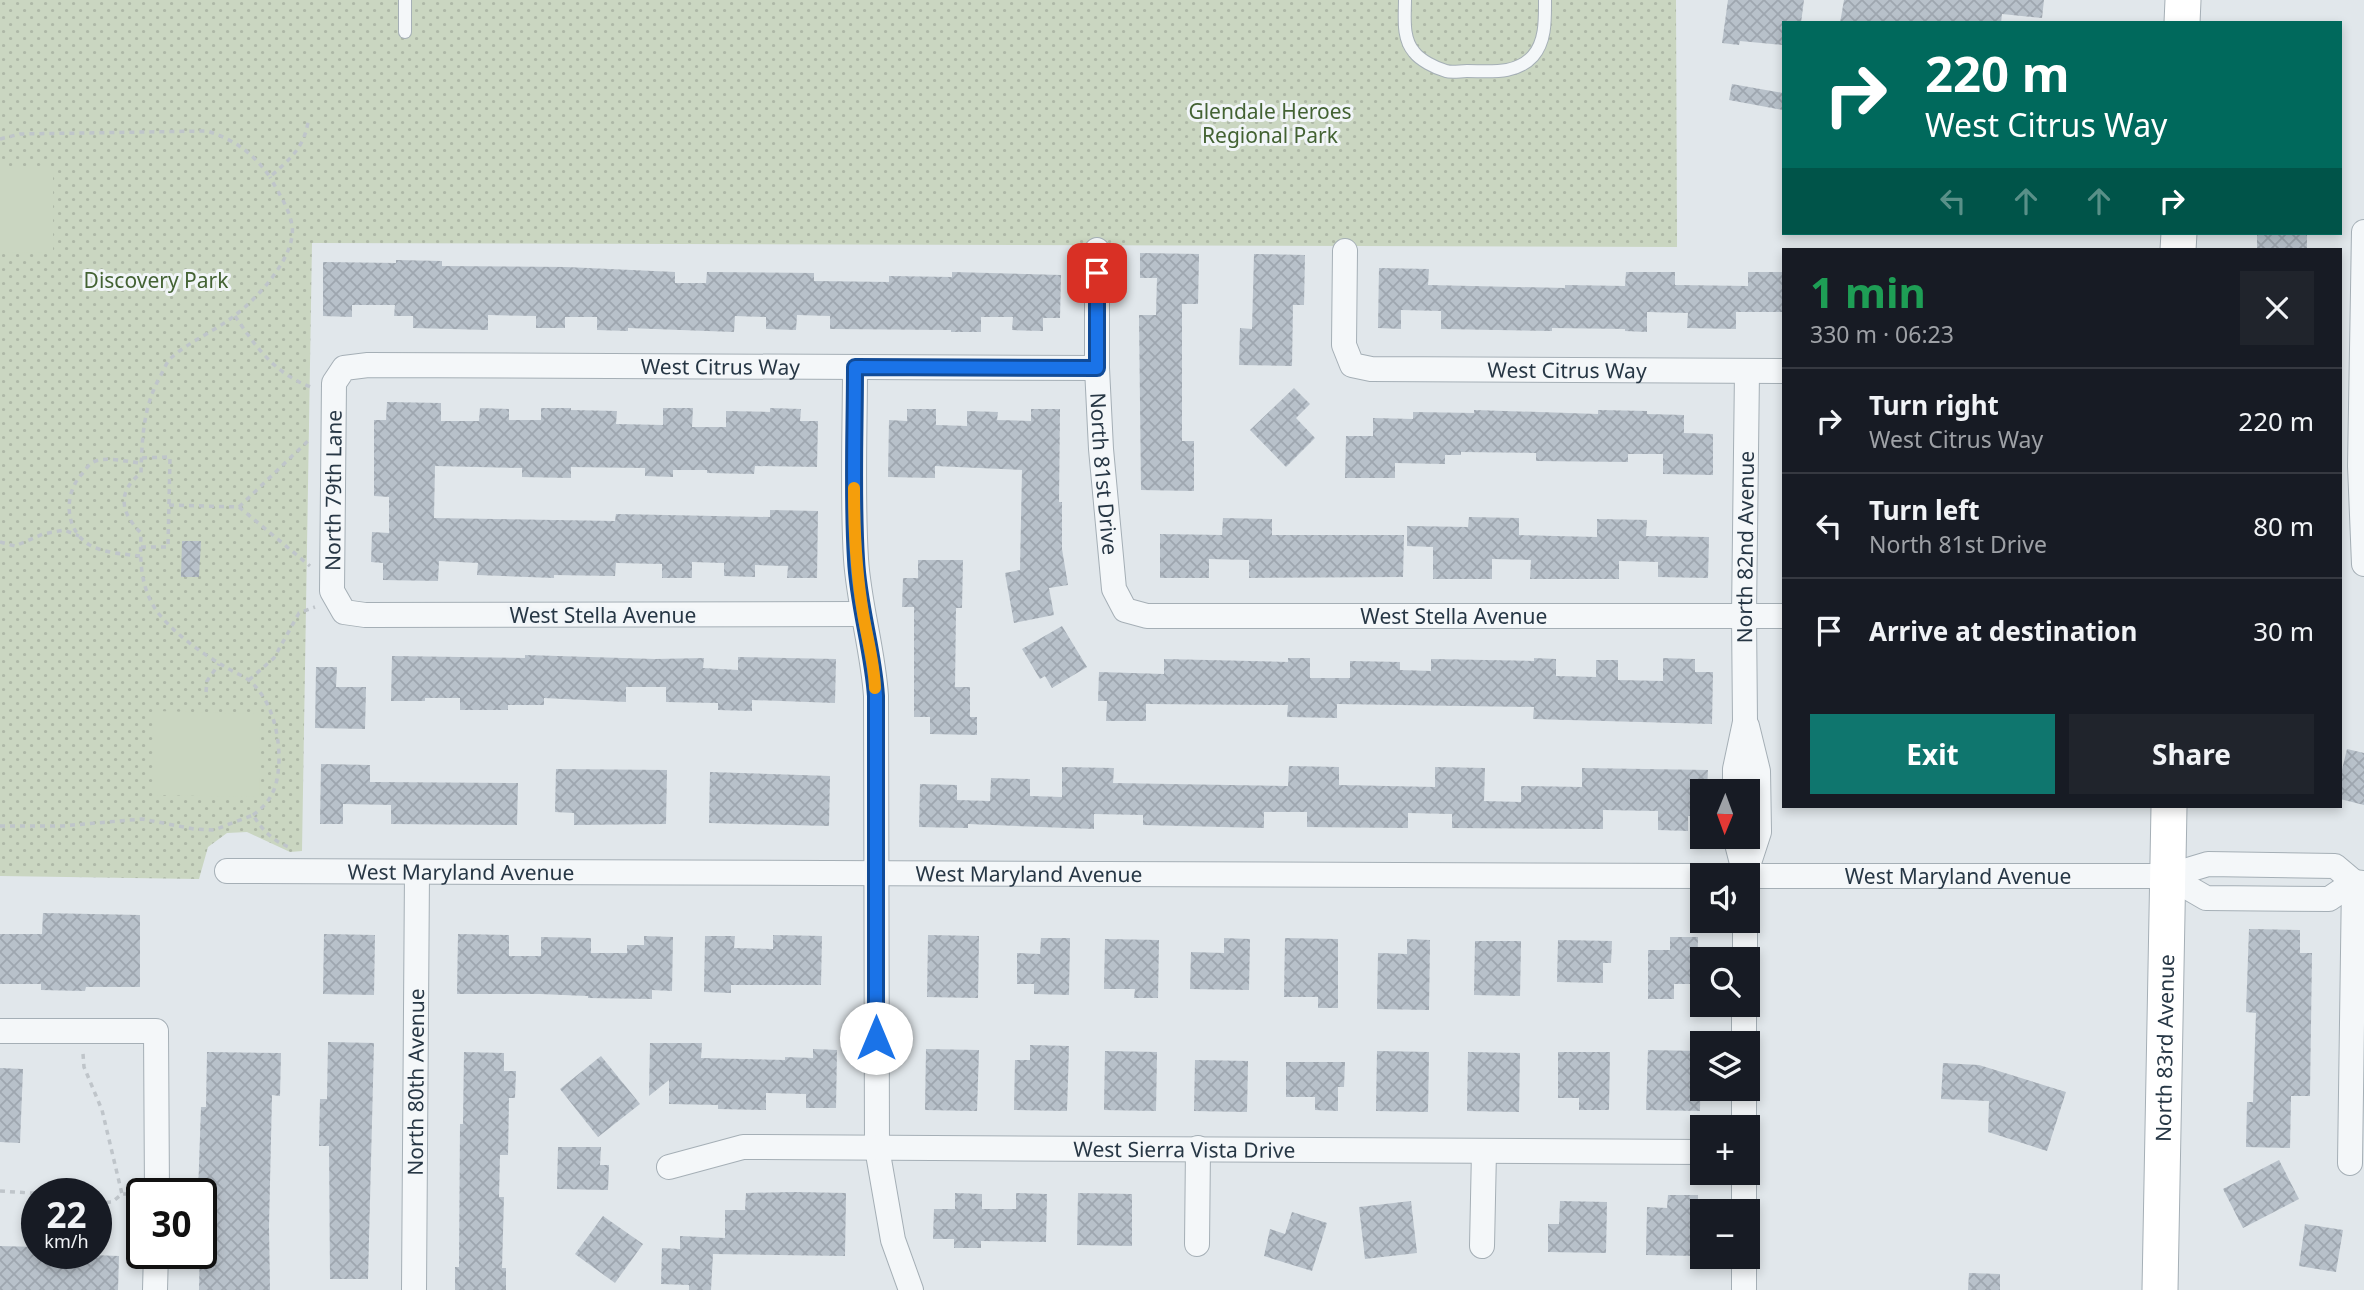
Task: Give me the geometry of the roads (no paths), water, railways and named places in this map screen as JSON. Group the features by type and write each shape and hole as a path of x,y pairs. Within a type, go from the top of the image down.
{"main road":[{"path":"2182,21 2183,0"},
{"name":"North 83rd Avenue","path":"2160,1290 2169,808"}],"street":[{"path":"2364,232 2360,466 2364,564"},
{"name":"North 81st Drive","path":"1097,250 1097,368 1101,449 1114,589 1125,610"},
{"name":"West Citrus Way","path":"1345,251 1344,345 1352,365 1371,369 1782,371"},
{"name":"West Citrus Way","path":"339,375 368,365 1097,368"},
{"path":"855,367 856,562 863,614 874,663 876,696 877,1148 893,1240 911,1290"},
{"name":"North 82nd Avenue","path":"1735,779 1745,722 1747,371"},
{"name":"North 79th Lane","path":"339,375 332,591 344,612"},
{"name":"West Stella Avenue","path":"1125,610 1147,616 1782,616"},
{"name":"West Stella Avenue","path":"344,612 365,615 863,614"},
{"name":"North 82nd Avenue","path":"1745,722 1758,771 1759,832 1750,863"},
{"name":"West Maryland Avenue","path":"1760,875 2168,876 2208,864 2335,866 2359,883"},
{"name":"West Maryland Avenue","path":"228,871 1690,876"},
{"name":"North 80th Avenue","path":"414,1290 417,872"},
{"path":"2168,876 2206,898 2329,899 2359,883 2350,1163"},
{"path":"0,1031 156,1031 149,1178"},
{"name":"West Sierra Vista Drive","path":"669,1167 743,1147 1690,1152"},
{"path":"1198,1149 1198,1244"},
{"path":"1482,1246 1484,1151"},
{"path":"155,1290 156,1269"},
{"path":"1744,1269 1744,1290"}],"lane":[{"path":"405,0 405,32"},
{"path":"1405,0 1406,36 1413,52 1429,64 1447,71 1505,71 1521,66 1533,56 1541,42 1545,23 1545,0"}],"park label":[{"name":"Glendale Heroes Regional Park","path":"1270,123"},
{"name":"Discovery Park","path":"156,280"}]}
